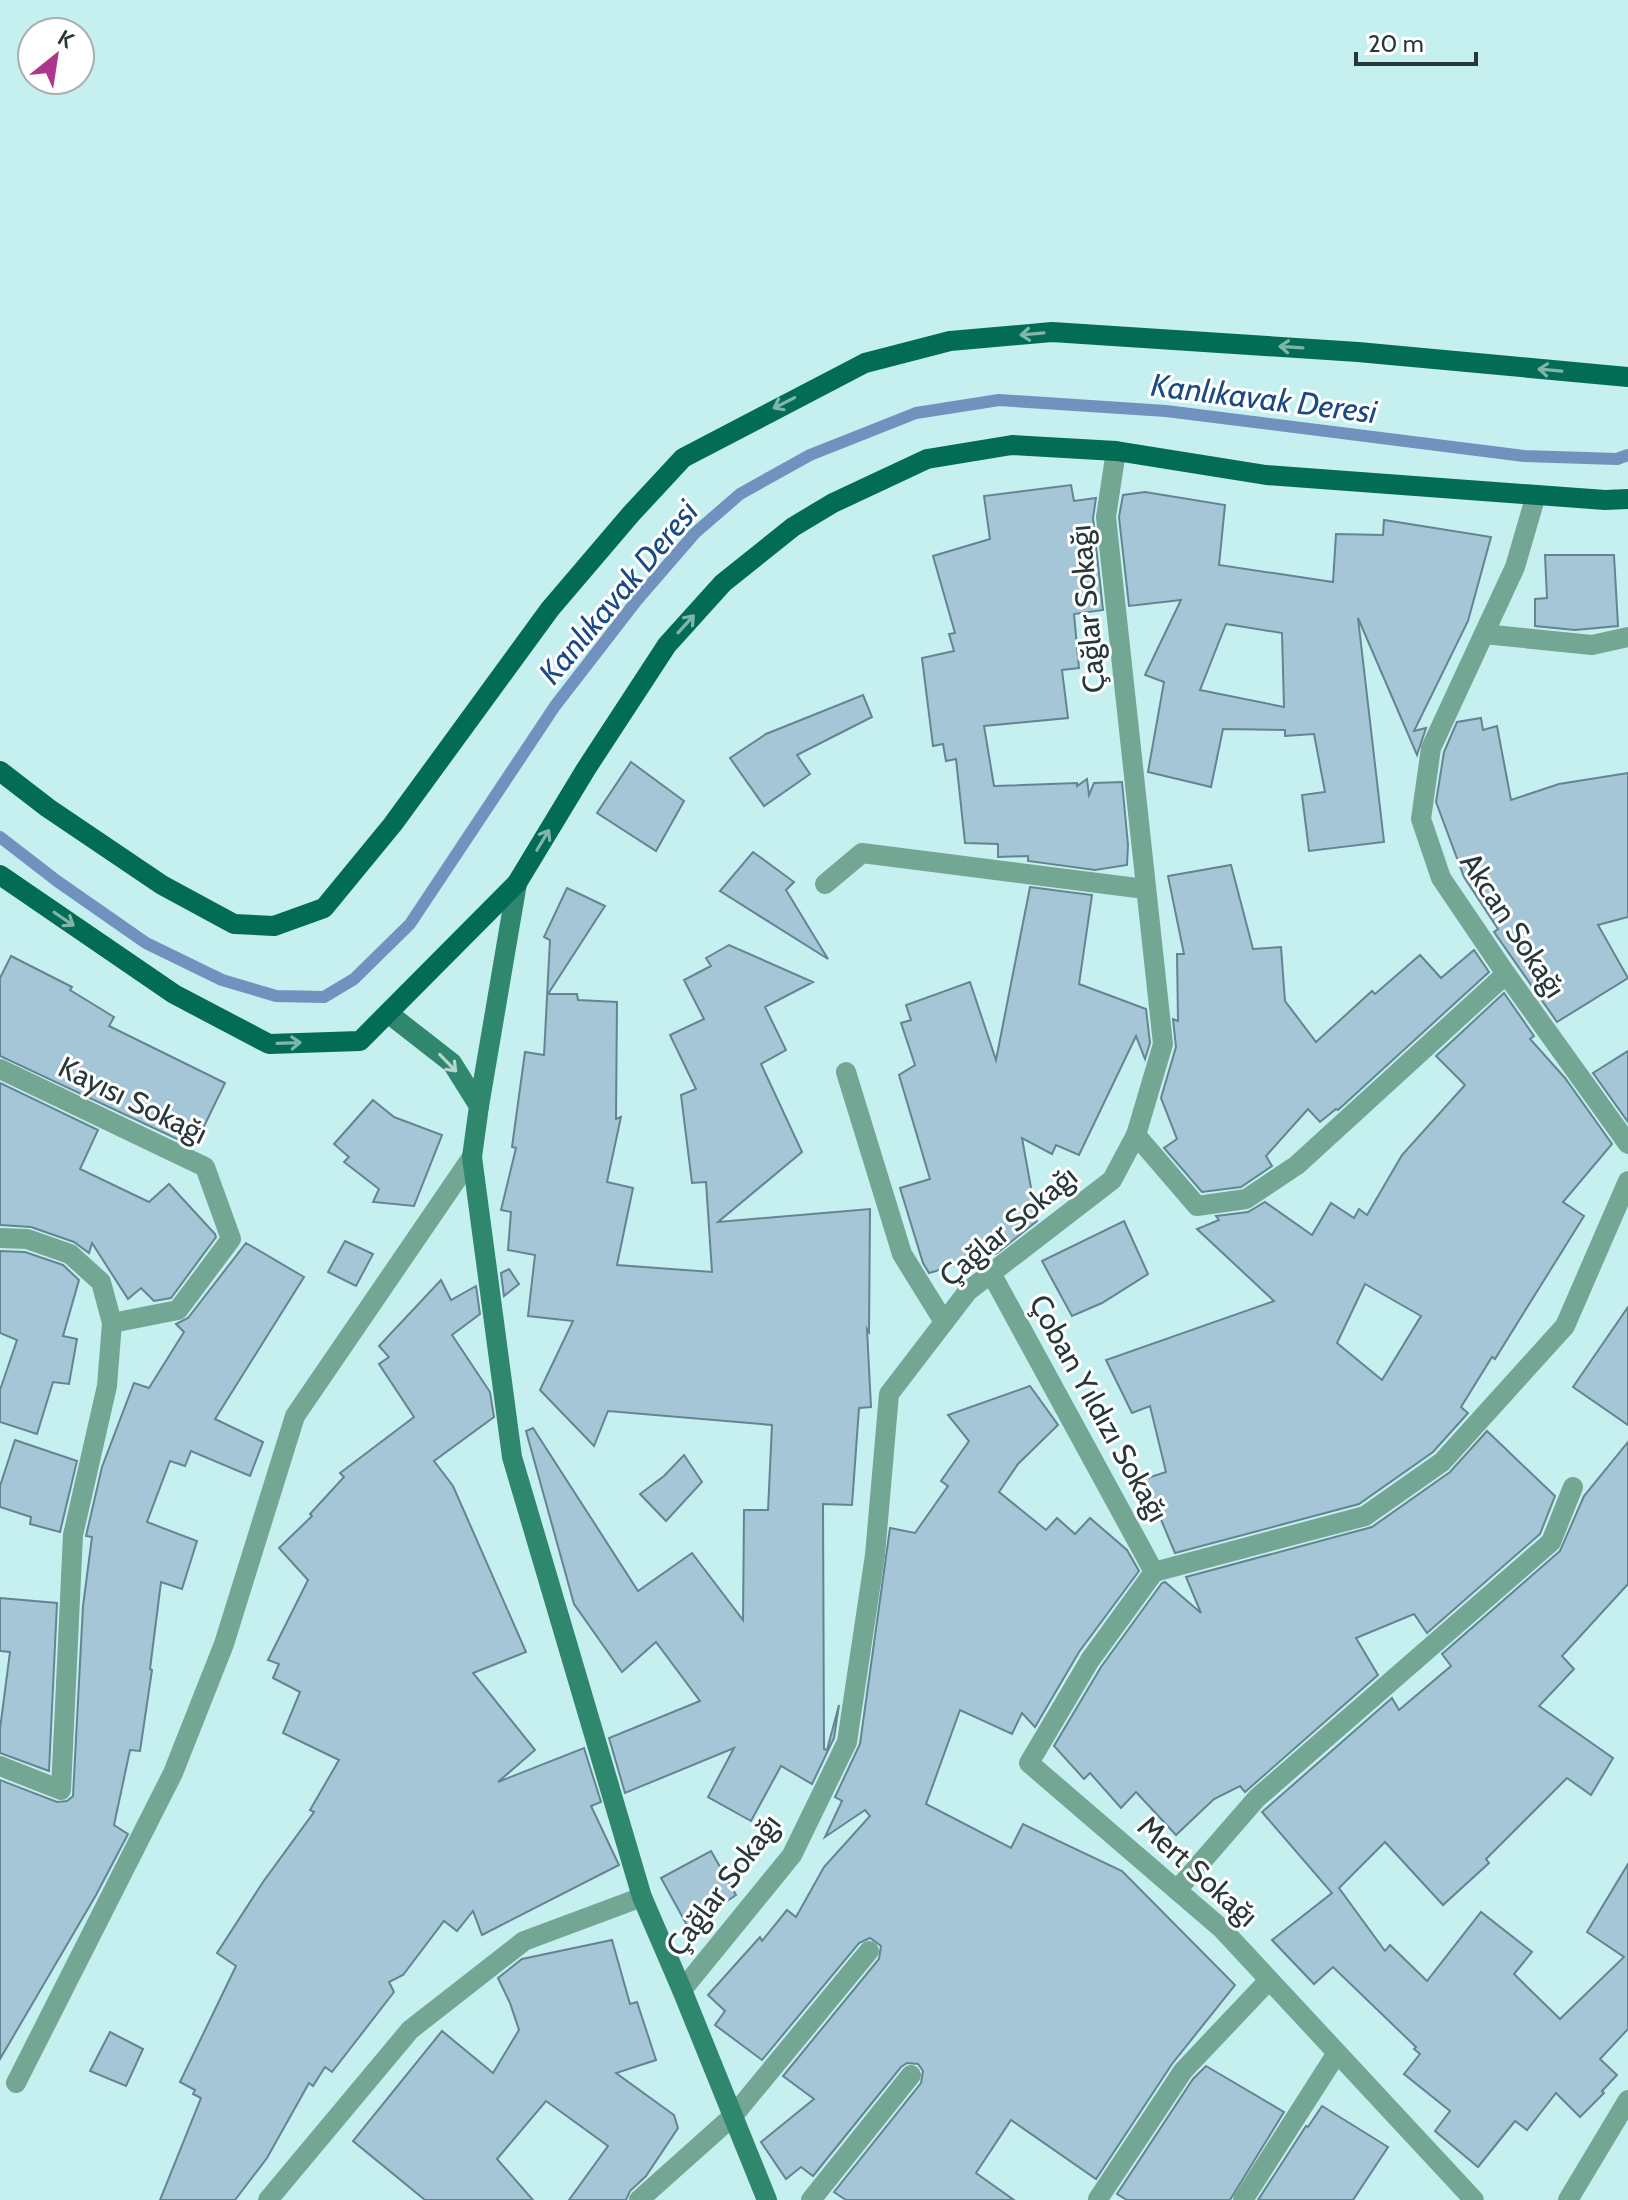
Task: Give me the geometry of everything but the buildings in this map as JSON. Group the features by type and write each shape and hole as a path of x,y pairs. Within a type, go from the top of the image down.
{"main road":[{"path":"0,771 48,808 162,885 234,924 274,926 324,908 393,824 550,609 683,458 865,363 950,341 1052,332 1294,347 1628,377"},
{"path":"0,875 174,994 269,1044 360,1041 517,883 586,769 667,645 723,583 793,527 833,503 927,459 1012,445 1116,451 1266,475 1605,500 1628,499"}],"street":[{"name":"Çağlar Sokağı","path":"682,1990 792,1855 847,1742 875,1555 889,1394 968,1291 1112,1180 1136,1135 1163,1044 1106,517 1116,451"},
{"name":"Akcan Sokağı","path":"1536,495 1515,567 1431,748 1421,819 1441,878 1628,1144"},
{"path":"1484,634 1592,645 1628,637"},
{"path":"825,884 862,853 1145,889"},
{"path":"517,883 472,1157 512,1457 642,1897 767,2200"},
{"path":"1136,1135 1197,1206 1246,1199 1297,1165 1506,974"},
{"path":"388,1013 452,1063 479,1106"},
{"name":"Kayısı Sokağı","path":"0,1069 205,1167 231,1239 178,1310 112,1323"},
{"path":"846,1072 902,1254 944,1322"},
{"path":"16,2083 173,1773 224,1644 295,1416 472,1157"},
{"path":"1154,1572 1365,1516 1442,1462 1565,1326 1628,1181"},
{"path":"0,1238 27,1239 70,1254 101,1282 112,1323 107,1386 73,1535 61,1790 0,1766"},
{"name":"Çoban Yıldızı Sokağı","path":"991,1273 1154,1572"},
{"path":"1177,1890 1257,1798 1551,1542 1573,1487"},
{"name":"Mert Sokağı","path":"1154,1572 1090,1660 1029,1763 1222,1929 1474,2200"},
{"path":"268,2200 410,2030 524,1941 642,1897"},
{"path":"639,2200 733,2116 869,1951"},
{"path":"1098,2199 1183,2071 1269,1980"},
{"path":"1243,2200 1337,2053"},
{"path":"811,2200 911,2075"},
{"path":"1568,2200 1628,2100"}],"waterway":[{"name":"Kanlıkavak Deresi","path":"0,837 146,943 222,980 276,996 324,997 354,979 410,924 555,706 637,600 695,533 740,494 810,455 916,413 999,400 1166,411 1524,456 1617,459 1628,455"}]}
